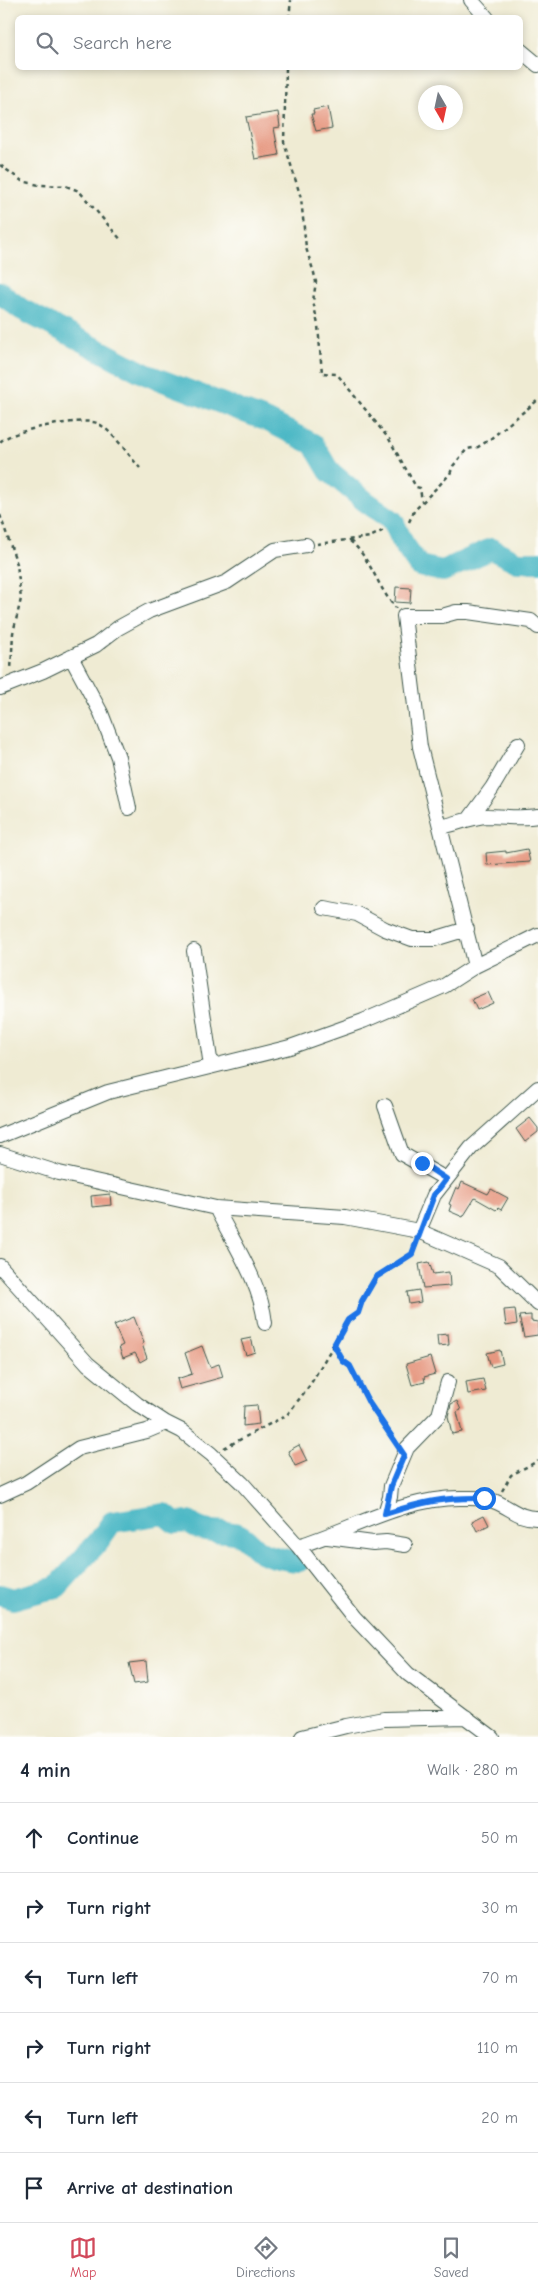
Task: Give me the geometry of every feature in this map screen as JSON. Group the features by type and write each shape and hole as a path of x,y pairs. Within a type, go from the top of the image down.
{"street":[{"path":"471,0 484,15"},
{"path":"523,52 538,65"},
{"path":"5,686 71,658 96,645 118,628 149,611 227,582 275,550 306,545"},
{"path":"475,966 420,747 404,616 442,616 456,612 468,612 531,622 538,626"},
{"path":"71,658 101,713 118,757 129,808"},
{"path":"470,818 492,788 518,744"},
{"path":"441,827 470,818 538,816"},
{"path":"324,908 357,914 386,929 412,939 434,939 467,929"},
{"path":"0,1136 108,1092 290,1047 363,1021 444,986 475,966 538,935"},
{"path":"194,951 211,1066"},
{"path":"419,1230 434,1195 446,1179 472,1148 538,1088"},
{"path":"386,1106 402,1154 446,1179"},
{"path":"0,1154 60,1173 216,1208 345,1217 419,1230 499,1266 538,1304"},
{"path":"216,1208 254,1284 264,1310 265,1323"},
{"path":"0,1266 88,1364 114,1387 166,1424 182,1431 211,1454 242,1483 298,1546 354,1617 408,1674 492,1737"},
{"path":"385,1514 391,1486 407,1448 439,1415 448,1382"},
{"path":"0,1495 26,1483 79,1448 147,1431 166,1424"},
{"path":"298,1546 327,1537 354,1524 422,1502 450,1498 484,1498 496,1502 520,1516 538,1518"},
{"path":"327,1537 406,1545"},
{"path":"302,1737 384,1719 466,1717"}],"path":[{"path":"289,15 291,0"},
{"path":"286,70 284,142 300,198 306,248 316,282 313,301 318,325 322,372 337,374 389,439 416,487 420,488 422,502"},
{"path":"0,164 22,181 39,185 66,186 79,191 122,241"},
{"path":"409,522 414,511 450,474 453,466 467,449 478,447 489,440 538,400"},
{"path":"0,442 11,435 57,424 87,421 98,424 140,468"},
{"path":"0,515 17,564 21,599 13,633 5,686"},
{"path":"306,545 370,537 386,529"},
{"path":"350,541 367,561 389,601 404,616"},
{"path":"211,1454 287,1415 310,1385 348,1320 358,1313 362,1301 376,1277 412,1254 419,1239 419,1230"},
{"path":"334,1345 343,1361 350,1366 369,1403 404,1455"},
{"path":"496,1502 511,1475 538,1461"}],"building":[{"path":"328,107 332,128 316,131 311,114 314,114 313,110"},
{"path":"278,112 280,127 274,128 279,155 255,159 246,117"},
{"path":"396,587 411,588 410,603 395,602"},
{"path":"527,849 530,862 487,865 486,853 506,851 506,853"},
{"path":"488,992 493,1003 477,1010 472,999"},
{"path":"530,1118 538,1128 538,1132 525,1142 516,1129"},
{"path":"462,1182 488,1194 491,1189 508,1198 501,1210 498,1208 496,1210 475,1198 463,1217 449,1211 451,1205 449,1204 456,1187 459,1189"},
{"path":"110,1194 111,1205 92,1207 91,1196"},
{"path":"429,1262 433,1274 449,1272 450,1286 423,1288 419,1264"},
{"path":"419,1290 421,1302 409,1304 407,1292"},
{"path":"515,1309 517,1324 506,1326 504,1310"},
{"path":"531,1315 531,1321 538,1322 538,1335 524,1337 519,1316"},
{"path":"134,1317 144,1343 142,1344 147,1358 140,1362 135,1353 123,1358 119,1347 123,1345 114,1325"},
{"path":"448,1334 449,1345 438,1346 437,1335"},
{"path":"251,1338 255,1352 246,1355 241,1340"},
{"path":"202,1346 210,1367 219,1364 223,1377 180,1389 177,1379 192,1374 185,1353"},
{"path":"500,1350 503,1364 491,1367 487,1353"},
{"path":"430,1357 435,1374 424,1377 425,1382 412,1385 406,1364"},
{"path":"483,1379 486,1391 468,1394 466,1382"},
{"path":"457,1401 461,1410 457,1412 462,1432 452,1434 448,1416 451,1404"},
{"path":"257,1405 259,1424 243,1426 244,1406"},
{"path":"299,1445 307,1461 295,1466 288,1451"},
{"path":"484,1515 489,1525 477,1531 472,1521"},
{"path":"146,1661 148,1682 134,1684 129,1663"}],"waterway":[{"path":"0,293 21,309 145,374 268,421 313,444 329,471 393,521 403,543 419,566 443,571 491,549 518,562 538,562"},
{"path":"0,1595 13,1599 57,1587 98,1542 112,1522 164,1514 175,1523 189,1522 200,1529 238,1534 262,1553 278,1558 299,1561"}],"route":[{"path":"422,1163 446,1179 434,1195 425,1214 419,1230 419,1239 412,1254 376,1277 362,1301 358,1313 348,1320 334,1345 343,1361 350,1366 369,1403 404,1455 391,1486 385,1514 422,1502 450,1498 484,1498"}]}
